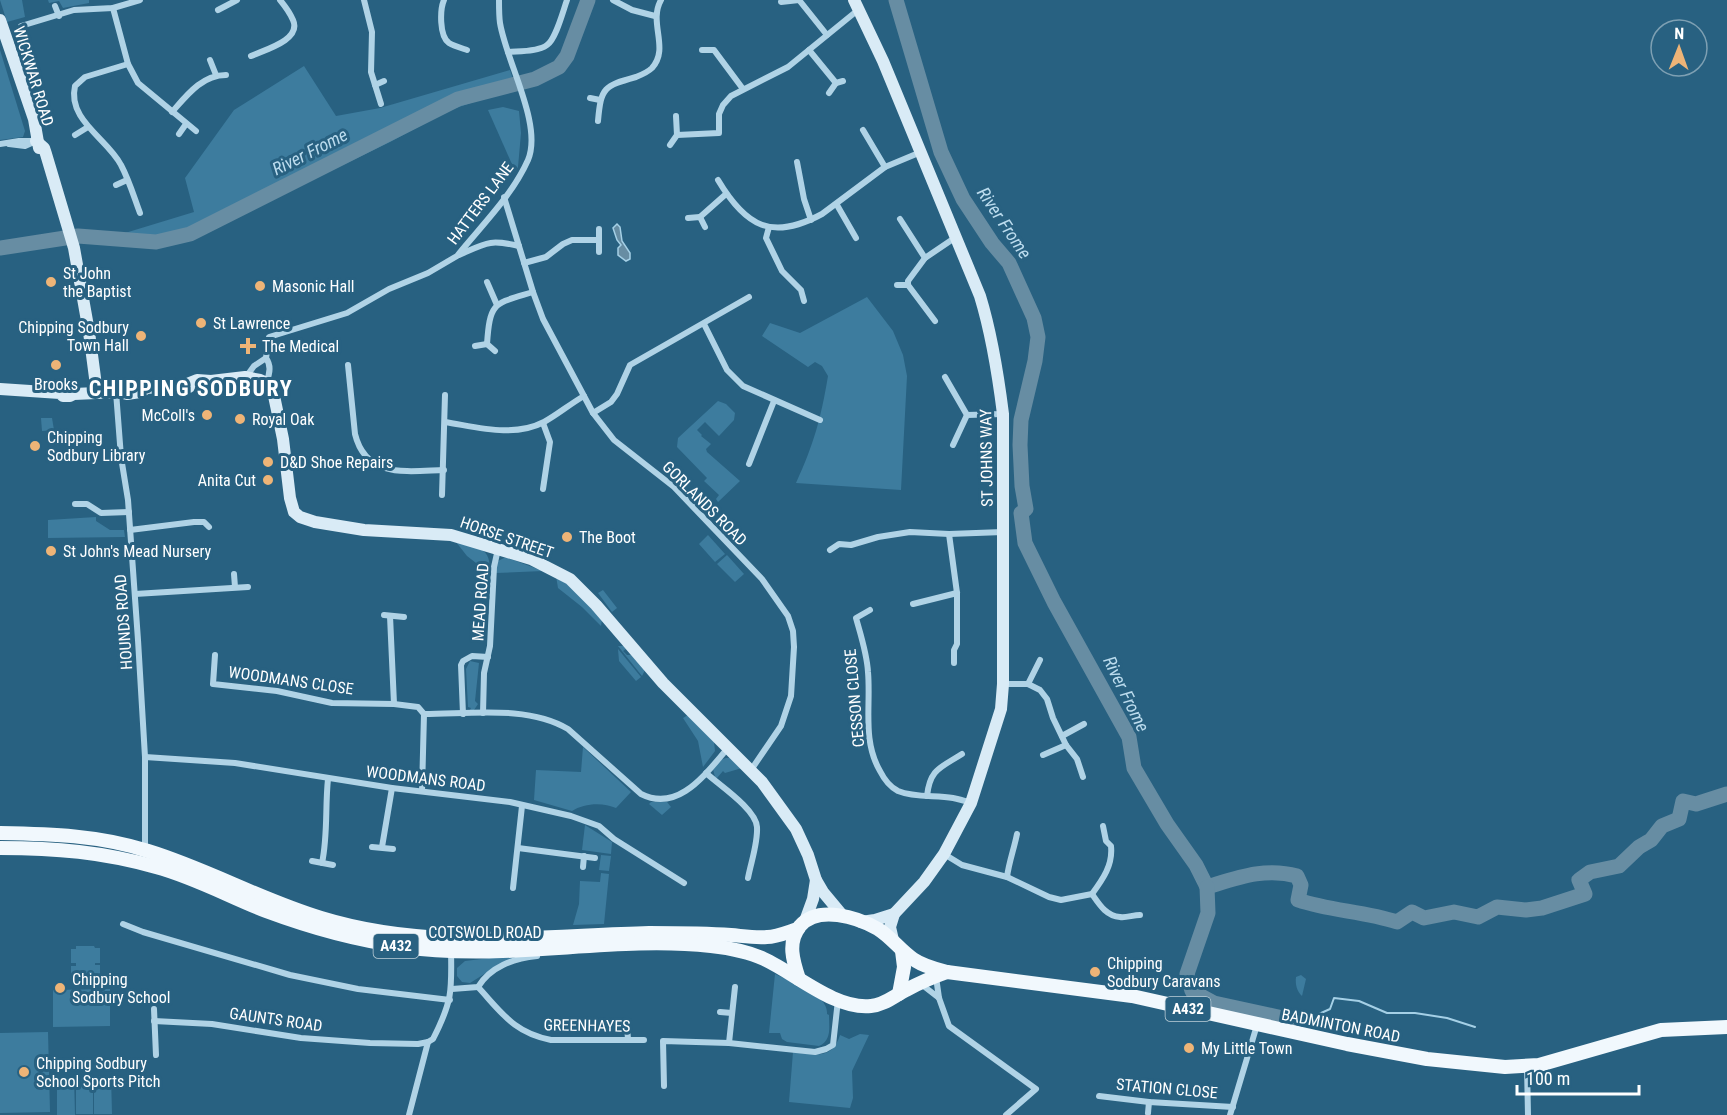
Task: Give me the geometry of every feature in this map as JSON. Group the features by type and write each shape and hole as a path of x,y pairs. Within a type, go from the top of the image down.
{"main road":[{"name":"ST JOHNS WAY","path":"856,5 883,61 980,296 990,328 1003,414 1003,684 1000,709 970,803 944,854 924,882 894,914"},
{"name":"WICKWAR ROAD","path":"0,20 34,119 36,141 40,153 47,161 74,247 90,332 97,393"},
{"path":"0,389 60,393 66,391 74,394 117,392 127,389 198,387 211,381 245,377 266,382"},
{"name":"HORSE STREET","path":"266,382 272,387 274,395 283,439 290,498 297,515 315,522 364,530 452,535 498,548 548,567 577,585 663,682 751,770 796,829 816,880 829,901 843,916"},
{"name":"COTSWOLD ROAD","path":"0,833 62,834 103,839 175,860 281,905 322,919 368,930 410,936 455,940 687,933 767,937 802,925"},
{"name":"COTSWOLD ROAD","path":"0,848 56,848 106,854 159,868 268,912 319,928 401,947 508,951 625,944 711,946 744,951 764,959 799,979"},
{"path":"146,850 146,858 159,868"},
{"path":"799,979 792,951 793,939 813,899 816,880"},
{"path":"861,922 894,914"},
{"path":"894,914 890,927 904,967 899,993"},
{"name":"A432","path":"802,925 819,916 843,916 878,929 897,946"},
{"name":"BADMINTON ROAD","path":"897,946 912,959 938,972 1132,996 1427,1059 1505,1067 1527,1066 1573,1056 1661,1030 1727,1027"},
{"name":"A432","path":"799,979 838,1000 855,1006 869,1006 882,1004 938,972"}],"street":[{"path":"21,26 74,10 113,8 141,0"},
{"path":"218,10 237,0"},
{"path":"251,56 290,37 294,30 295,22 280,0"},
{"path":"364,0 372,32 370,63 381,104"},
{"path":"444,0 441,10 445,39 467,50"},
{"name":"HATTERS LANE","path":"268,338 347,313 389,289 428,273 457,256 516,182 529,158 532,136 528,112 500,23 499,0"},
{"path":"508,52 548,45 553,38 567,0"},
{"path":"613,0 632,10 655,16"},
{"path":"598,121 600,100 612,83 640,75 651,69 656,61 659,46 655,16 661,0"},
{"path":"781,2 799,0 827,34"},
{"path":"678,135 719,134 719,114 731,96 788,67 827,34 856,5"},
{"path":"55,6 59,16"},
{"path":"113,8 128,64 138,83 196,131"},
{"path":"702,50 714,50 743,89"},
{"path":"809,50 836,83"},
{"path":"210,60 216,75"},
{"path":"128,64 85,77 75,86 74,96 88,127 112,151 121,164 140,213"},
{"path":"172,112 193,89 216,75 226,75"},
{"path":"375,85 384,81"},
{"path":"829,93 836,83 843,81"},
{"path":"590,98 600,100"},
{"path":"670,145 678,135 676,117"},
{"path":"179,134 186,124"},
{"path":"75,135 88,127"},
{"path":"863,129 885,167"},
{"path":"3,144 27,140 36,141"},
{"path":"718,180 742,213 752,220 769,227 788,227 811,220 837,205 885,167 921,152"},
{"path":"797,162 804,199 811,220"},
{"path":"116,185 128,180"},
{"path":"688,218 700,217 726,194"},
{"name":"GORLANDS ROAD","path":"504,197 533,292 555,345 593,413 614,440 674,487 762,579 788,616 793,631 794,647 791,696 781,726 751,770"},
{"path":"837,205 856,238"},
{"path":"700,217 705,227"},
{"path":"900,219 925,258"},
{"path":"769,227 766,238 782,272 801,290 804,301"},
{"path":"598,229 599,252"},
{"path":"908,285 910,278 925,258 956,237"},
{"path":"524,263 546,257 572,240 599,240"},
{"path":"457,256 489,242 498,241 519,246"},
{"path":"487,282 497,305"},
{"path":"897,285 908,285"},
{"path":"908,285 935,321"},
{"path":"487,344 489,318 497,305 533,292"},
{"path":"593,413 611,402 630,365 749,297"},
{"path":"704,324 727,370 742,386 820,420"},
{"name":"HORSE STREET","path":"266,382 269,372 266,358 268,338"},
{"path":"475,346 487,344"},
{"path":"487,344 495,351"},
{"path":"245,377 254,366 266,358"},
{"path":"348,366 355,434 365,457 380,467 396,471 444,470"},
{"path":"945,377 967,414"},
{"name":"HOUNDS ROAD","path":"117,392 121,458 129,512 135,594 145,757 146,850"},
{"path":"442,495 445,395"},
{"path":"445,422 504,430 525,428 543,423 584,396"},
{"path":"749,464 774,401"},
{"path":"967,414 1003,414"},
{"path":"953,445 967,414"},
{"path":"543,423 550,442 543,489"},
{"path":"75,504 87,504 101,513 129,512"},
{"path":"130,530 195,522 204,522 209,527"},
{"path":"830,550 839,544 851,545 910,532 949,534 1003,532"},
{"path":"949,534 957,592 957,644 954,650 954,663"},
{"name":"MEAD ROAD","path":"483,713 484,673 492,629 494,567 498,548"},
{"path":"234,574 235,587"},
{"path":"135,594 248,586"},
{"path":"913,604 957,592"},
{"name":"CESSON CLOSE","path":"870,610 856,618 867,661 870,748 878,768 890,786 909,794 952,798 970,803"},
{"path":"394,704 387,616 404,617"},
{"name":"WOODMANS CLOSE","path":"215,655 213,684 277,691 332,703 394,704 418,707 424,714 483,713 539,716 568,729 648,798 678,797 706,773 729,748"},
{"name":"MEAD ROAD","path":"463,714 461,665 463,661 472,656 488,657"},
{"path":"1028,684 1040,660"},
{"path":"1003,684 1028,684 1044,694 1066,745 1077,759 1083,777"},
{"path":"422,791 424,714"},
{"path":"1062,736 1084,724"},
{"path":"1043,755 1066,745"},
{"path":"927,796 928,782 932,774 962,754"},
{"name":"WOODMANS ROAD","path":"145,757 235,763 328,779 510,802 571,816 599,826 615,839 684,883"},
{"path":"1071,770 1080,767"},
{"path":"706,773 744,806 756,820 757,828 748,878"},
{"path":"322,863 326,844 325,810 328,779"},
{"path":"382,847 392,788"},
{"path":"513,888 522,806"},
{"path":"944,854 962,865 1007,877 1049,897 1061,900 1092,894 1104,878 1111,846 1106,841 1103,826"},
{"path":"1007,877 1017,834"},
{"path":"372,847 393,849"},
{"path":"518,848 595,858"},
{"path":"583,867 584,856"},
{"path":"312,861 333,865"},
{"path":"750,867 758,869"},
{"path":"1092,894 1109,914 1122,917 1140,915"},
{"path":"123,924 142,932 290,975 358,989 450,1000"},
{"path":"410,1115 428,1042 433,1039 450,1000 451,950"},
{"name":"COTSWOLD ROAD","path":"478,987 484,976 502,965 530,956 592,952"},
{"path":"938,972 939,998 949,1026 1036,1089 1006,1115"},
{"path":"920,983 939,998"},
{"path":"452,989 478,987"},
{"name":"GREENHAYES","path":"478,987 513,1024 526,1034 550,1040 644,1040"},
{"path":"729,1043 735,987"},
{"path":"664,1086 663,1041 729,1043 815,1052 833,1045 838,1000"},
{"path":"154,1009 156,1055"},
{"path":"720,1012 732,1013"},
{"name":"GAUNTS ROAD","path":"154,1021 212,1024 312,1039 370,1043 418,1044 428,1042"},
{"name":"STATION CLOSE","path":"1230,1115 1257,1024"},
{"path":"627,1027 628,1039"},
{"path":"1527,1066 1528,1115"},
{"name":"STATION CLOSE","path":"1099,1096 1149,1102 1233,1107"},
{"path":"1148,1113 1149,1102"}],"shaded area":[{"path":"0,0 22,0 25,17 7,22"},
{"path":"48,0 89,0 89,3 63,8 59,1 49,3"},
{"path":"0,50 25,131 23,137 0,140"},
{"path":"304,66 336,116 380,108 510,70 516,88 450,110 390,142 193,238 156,245 126,244 125,233 194,212 185,178 234,110"},
{"path":"503,107 519,111 521,133 518,167 515,171 488,110"},
{"path":"617,224 620,227 622,241 630,253 630,259 626,261 618,255 618,248 621,245 613,228"},
{"path":"867,297 893,331 903,355 907,376 901,490 796,483 816,431 828,376 822,366 815,362 808,367 762,336 770,323 800,333"},
{"path":"718,401 726,404 735,413 734,420 719,436 705,422 697,430 711,444 706,449 707,452 740,481 718,502 716,499 719,495 704,481 707,478 677,447 678,438"},
{"path":"41,418 52,418 54,430 42,431"},
{"path":"96,517 96,521 110,530 124,530 125,537 48,538 48,520"},
{"path":"708,535 725,554 715,562 699,544"},
{"path":"456,542 476,547 486,553 490,564 489,573 467,556"},
{"path":"727,555 744,574 735,582 717,564"},
{"path":"504,558 543,571 495,573 498,561"},
{"path":"556,576 574,589 602,620 601,626 558,588"},
{"path":"603,590 617,608 612,612 598,593"},
{"path":"618,646 624,646 626,649 623,651 631,655 645,670 642,676"},
{"path":"618,649 641,677 636,681 619,661"},
{"path":"470,661 479,663 475,701 478,704 474,710 468,707 466,669"},
{"path":"688,715 714,742 715,751 703,767 698,741 683,718"},
{"path":"583,747 631,792 616,808 594,804 572,811 534,800 536,770 581,772"},
{"path":"730,758 742,768 725,773 723,771 717,778 715,777 713,769 720,760"},
{"path":"667,802 671,807 662,815 649,804"},
{"path":"585,825 612,842 611,854 582,850"},
{"path":"601,855 611,856 609,871 599,870"},
{"path":"601,873 609,874 604,924 573,925 579,904 580,881 600,882"},
{"path":"76,946 100,948 100,963 95,963 95,965 100,965 100,980 95,980 95,983 76,983 76,980 71,980 71,966 76,966 76,963 71,963 71,949 76,949"},
{"path":"528,955 497,966 470,983 462,982 457,976 457,968 465,961"},
{"path":"775,974 808,990 822,1000 829,1015 829,1033 826,1040 819,1046 787,1042 782,1039 780,1033 769,1033"},
{"path":"1301,975 1306,979 1302,996 1296,982 1296,977"},
{"path":"110,989 110,1026 53,1027 53,990"},
{"name":"Chipping Sodbury School Sports Pitch","path":"48,1032 50,1112 0,1113 0,1033"},
{"path":"860,1034 869,1035 852,1071 853,1098 850,1108 789,1102 793,1052 821,1054 832,1049 840,1035 849,1039"},
{"path":"76,1076 93,1076 93,1114 76,1114"},
{"path":"94,1076 111,1076 112,1114 94,1114"},
{"path":"57,1077 74,1077 75,1115 57,1115"}],"waterway":[{"name":"River Frome","path":"0,248 78,236 156,242 190,234 458,99 535,79 559,67 567,56 588,0"},
{"name":"River Frome","path":"896,0 941,152 963,199 992,243 1009,263 1034,318 1038,337 1035,361 1021,420 1022,486 1026,509 1021,513 1025,543 1054,602 1129,737 1134,768 1167,824 1196,865 1207,887 1262,873 1297,876 1301,885 1298,900 1397,922 1412,912 1424,918 1454,912 1478,917 1497,907 1526,910 1542,908 1585,894 1579,880 1590,872 1619,866 1639,847 1651,840 1662,826 1679,819 1683,801 1696,804 1727,794"},
{"path":"1207,887 1208,913 1187,974 1192,991 1214,1003 1296,1021"},
{"path":"1310,1018 1330,1009 1334,998 1359,1001 1387,1013 1415,1013 1447,1018 1475,1027"},
{"path":"1296,1021 1303,1021"}],"place":[{"name":"St John the Baptist","path":"51,282"},
{"name":"Masonic Hall","path":"260,286"},
{"name":"St Lawrence","path":"201,323"},
{"name":"Chipping Sodbury Town Hall","path":"141,336"},
{"name":"The Medical","path":"248,346"},
{"name":"Brooks","path":"56,365"},
{"name":"McColl's","path":"207,415"},
{"name":"Royal Oak","path":"240,419"},
{"name":"Chipping Sodbury Library","path":"35,446"},
{"name":"D&D Shoe Repairs","path":"268,462"},
{"name":"Anita Cut","path":"268,480"},
{"name":"The Boot","path":"567,537"},
{"name":"St John's Mead Nursery","path":"51,551"},
{"name":"Chipping Sodbury Caravans","path":"1095,972"},
{"name":"Chipping Sodbury School","path":"60,988"},
{"name":"My Little Town","path":"1189,1048"},
{"name":"Chipping Sodbury School Sports Pitch","path":"24,1072"}],"district":[{"name":"CHIPPING SODBURY","path":"191,388"}]}
